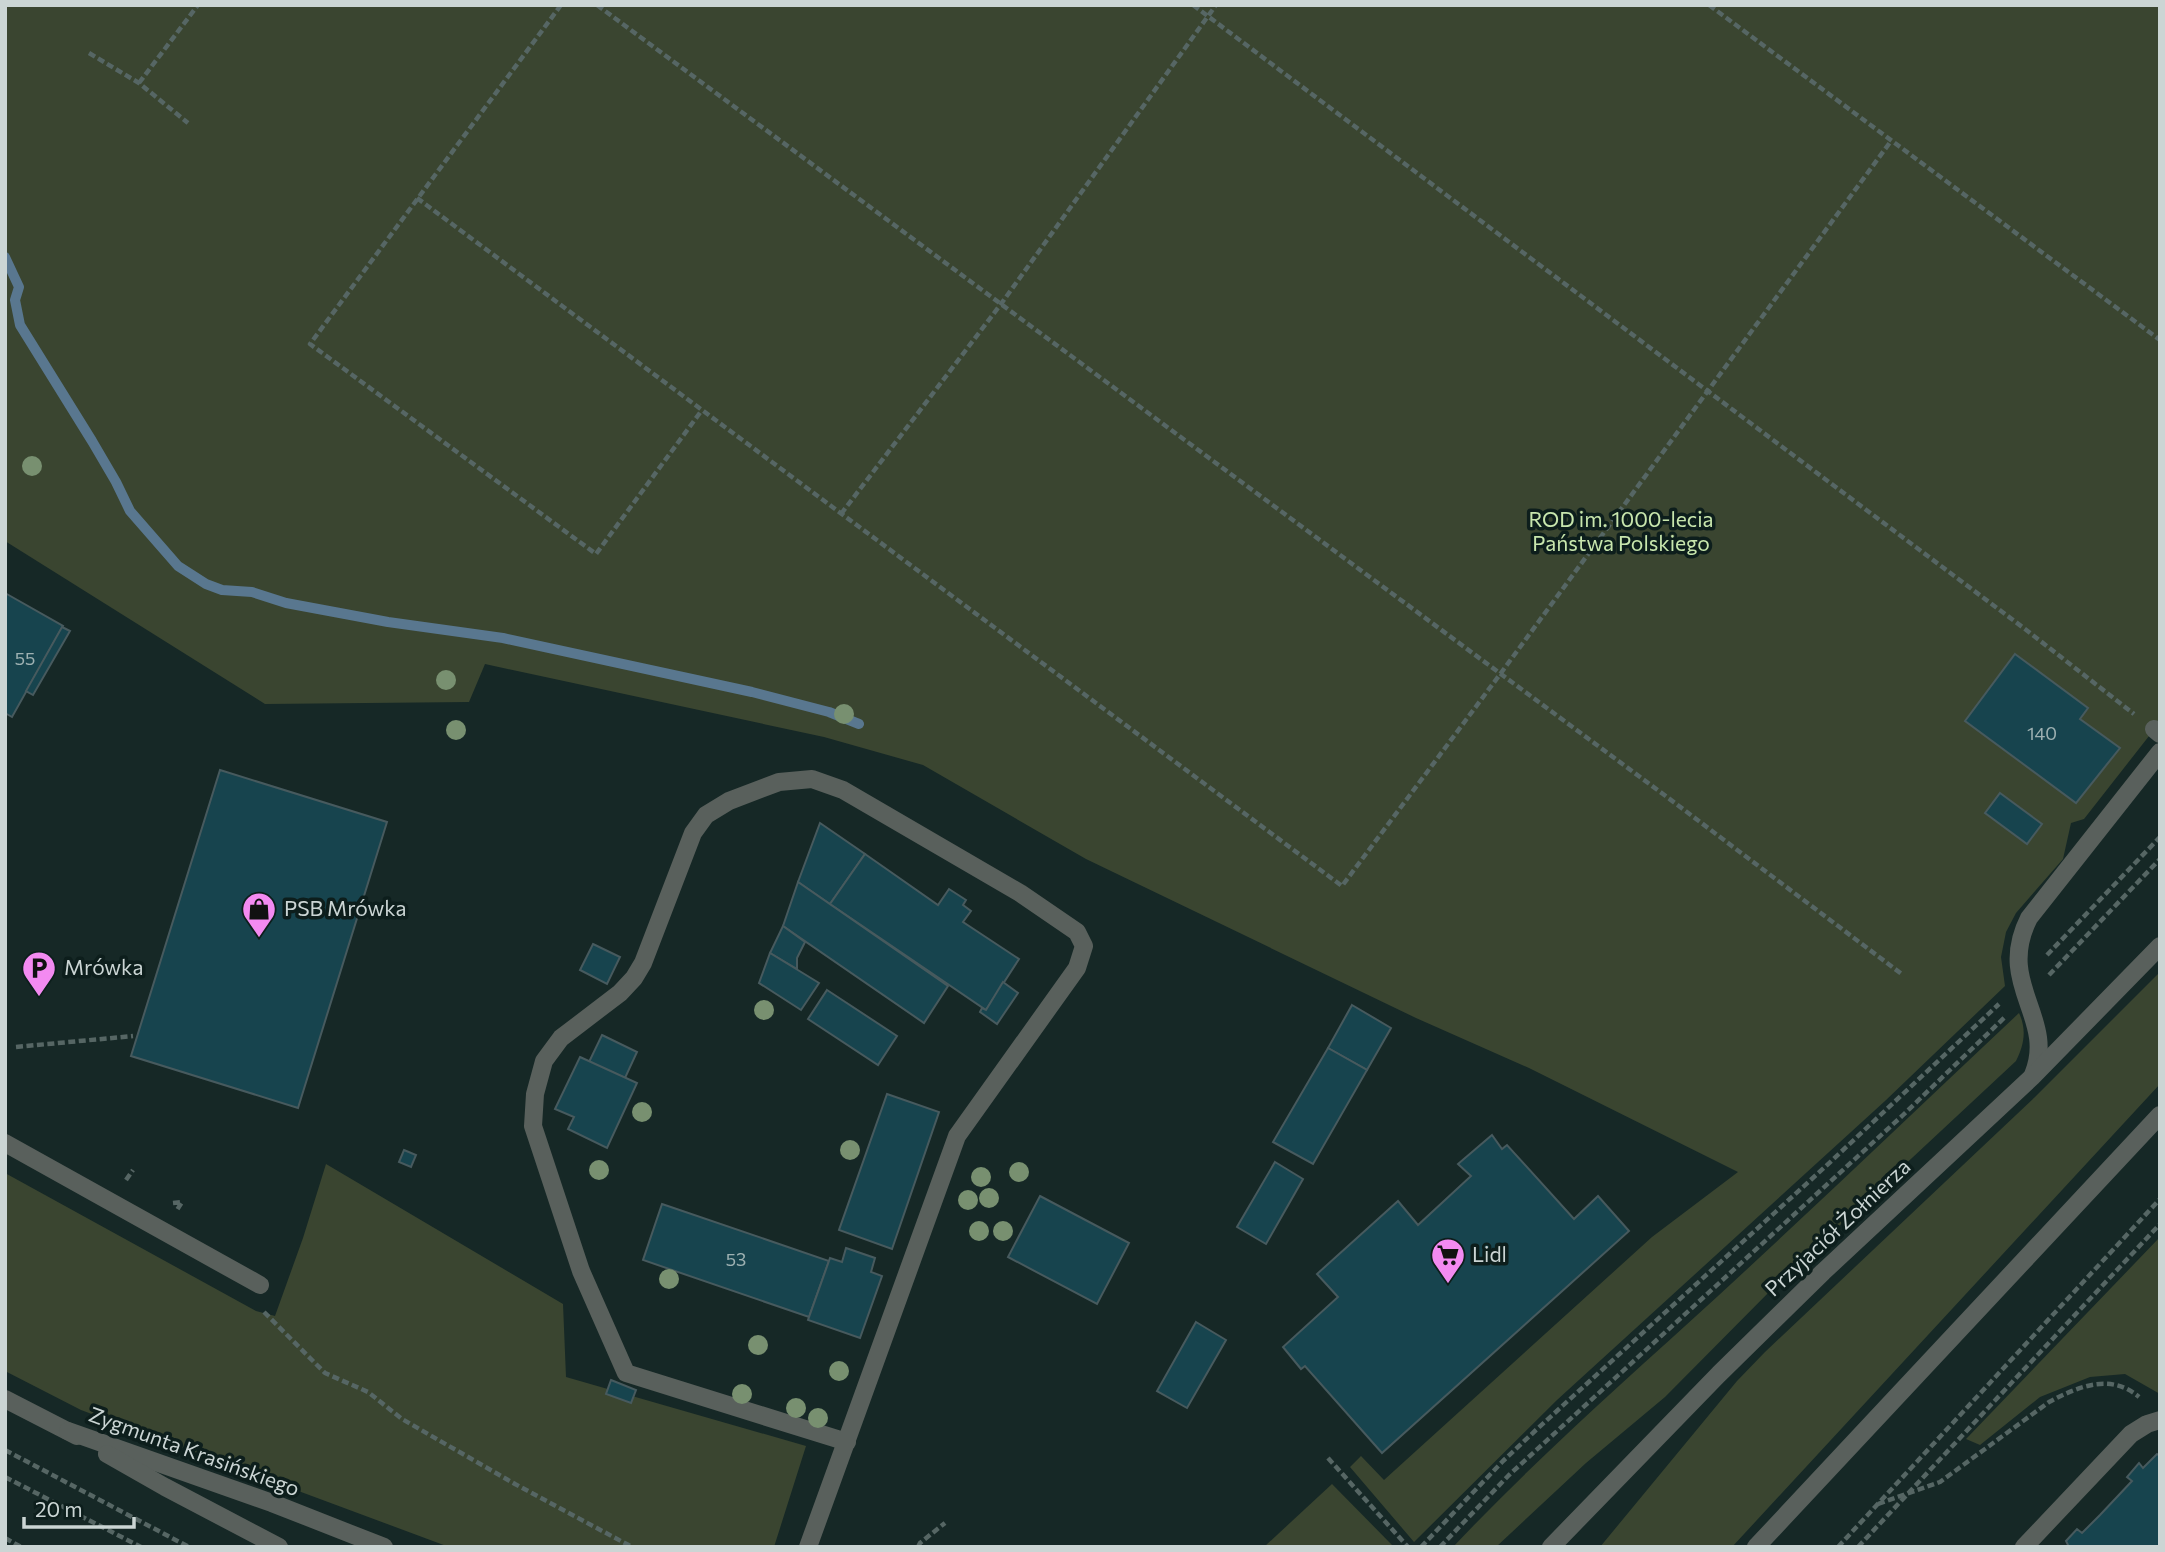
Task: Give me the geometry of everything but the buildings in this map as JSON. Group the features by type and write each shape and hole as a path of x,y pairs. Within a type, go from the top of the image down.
{"street":[{"path":"2032,1077 2039,1052 2038,1034 2023,990 2017,963 2018,945 2029,918 2160,752"},
{"path":"808,1547 847,1442 957,1136 1077,968 1084,946 1077,932 1020,893 843,790 812,779 779,782 729,801 706,816 693,833 643,963 634,978 620,993 561,1038 544,1060 535,1094 533,1126 581,1271 626,1373 847,1442"},
{"name":"Przyjaciół Żołnierza","path":"1551,1547 1719,1374 1823,1272 2032,1077 2160,946"},
{"path":"1756,1547 2160,1115"},
{"path":"5,1143 260,1285"},
{"name":"Zygmunta Krasińskiego","path":"5,1399 279,1547"},
{"path":"2024,1547 2131,1434 2160,1420"},
{"name":"Zygmunta Krasińskiego","path":"68,1431 272,1503 384,1547"}],"path":[{"path":"139,83 198,5"},
{"path":"561,5 310,344 596,554 702,411"},
{"path":"597,5 1501,673 1903,975"},
{"path":"1193,5 2025,629 2157,732"},
{"path":"841,514 1001,304 1216,5"},
{"path":"1709,5 2160,340"},
{"path":"89,52 139,83 188,124"},
{"path":"417,198 1342,886 1891,141"},
{"path":"1440,1547 1509,1475 1902,1116 2023,990 2160,837"},
{"path":"1421,1547 1503,1461 2023,990 2160,859"},
{"path":"16,1047 134,1036"},
{"path":"1838,1547 2160,1199"},
{"path":"1858,1547 2160,1224"},
{"path":"260,1285 259,1306 325,1373 368,1392 402,1419 632,1547"},
{"path":"1877,1505 1940,1482 2049,1402 2066,1393 2088,1385 2111,1383 2128,1388 2147,1403"},
{"path":"5,1451 188,1547"},
{"path":"1328,1458 1408,1547"},
{"path":"5,1477 141,1547"},
{"path":"918,1547 945,1523"},
{"path":"5,1538 21,1547"}],"green space":[{"name":"ROD im. 1000-lecia Państwa Polskiego","path":"5,5 2160,5 2160,722 2084,819 2071,823 2063,859 2016,913 2006,932 2001,957 2005,986 1885,1101 1557,1400 1414,1542 1350,1467 1361,1456 1384,1480 1652,1237 1738,1172 1529,1068 1416,1018 1086,859 923,765 824,737 485,664 469,702 265,704 5,541"},
{"path":"2160,972 2160,1084 1732,1547 1600,1547 1737,1381 1765,1352 2035,1097"},
{"path":"2019,1013 2024,1037 2016,1061 1779,1282 1665,1397 1586,1463 1496,1547 1453,1547 1550,1450 1756,1261"},
{"path":"326,1164 563,1304 566,1377 806,1446 774,1547 449,1547 81,1410 5,1371 5,1173 256,1311 275,1316"},
{"path":"2160,1237 2160,1394 2125,1374 2090,1377 2040,1397 1980,1445 1966,1439"},
{"path":"1332,1484 1394,1547 1264,1547"}],"waterway":[{"path":"5,257 19,287 15,300 20,325 92,441 130,511 178,566 206,584 222,590 252,592 286,603 388,622 503,638 752,692 829,712 859,724"}],"place":[{"name":"PSB Mrówka","path":"259,939"},
{"name":"Mrówka","path":"39,998"},
{"name":"Lidl","path":"1448,1285"}]}
